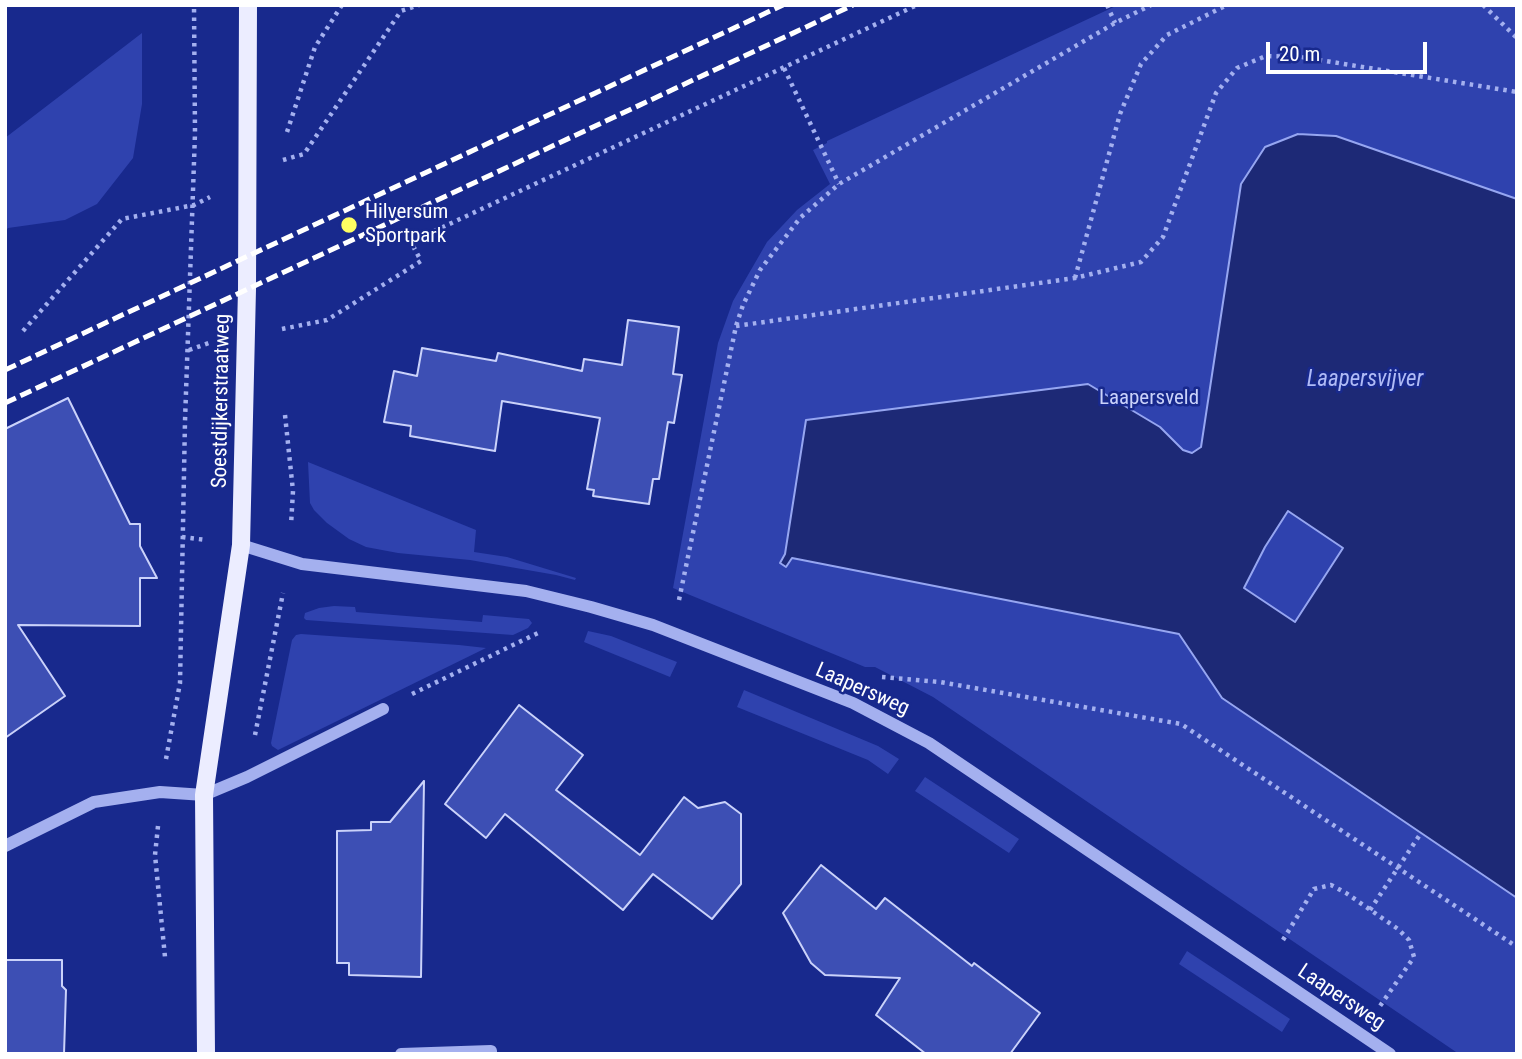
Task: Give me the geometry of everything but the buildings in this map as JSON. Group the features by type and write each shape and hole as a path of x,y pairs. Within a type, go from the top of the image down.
{"main road":[{"name":"Soestdijkerstraatweg","path":"206,1054 204,795 242,545 248,5"}],"street":[{"name":"Laapersweg","path":"242,545 302,564 526,591 591,607 653,625 853,703 929,743 1390,1054"},
{"path":"5,846 94,802 160,792 204,795 247,777 383,709"},
{"path":"401,1054 491,1051 491,1054"}],"path":[{"name":"Soestdijkerstraatweg","path":"160,792 180,684 189,283 194,205 194,5"},
{"path":"290,125 315,47 342,5"},
{"path":"23,331 122,219 194,205 278,162 304,154 401,8 419,5"},
{"path":"303,325 327,320 421,261 411,242 917,5"},
{"path":"1107,5 1115,23"},
{"path":"678,601 736,326 760,270 800,218 839,184 1115,23 1151,5"},
{"path":"1483,5 1517,38"},
{"path":"1075,278 1120,114 1141,64 1167,35 1224,6"},
{"path":"736,326 1075,278 1142,262 1163,237 1216,93 1237,68 1266,56 1301,57 1517,92"},
{"path":"784,67 839,184"},
{"path":"247,777 289,560"},
{"path":"383,709 591,607"},
{"path":"879,677 940,682 1181,724 1517,947"},
{"path":"1370,910 1421,833"},
{"path":"157,834 155,855 166,965"},
{"path":"1282,942 1314,889 1331,885 1370,910 1409,940 1414,957 1379,1007"}],"green space":[{"name":"Laapersveld","path":"1118,5 1517,5 1517,1054 1459,1054 933,697 875,667 865,667 673,588 718,343 733,301 767,242 797,210 830,184 813,150 827,141"},
{"path":"142,33 142,104 133,158 97,204 65,220 8,228 5,231 5,138"},
{"path":"308,462 476,530 474,552 507,557 576,578 575,580 470,560 366,547 349,539 314,510 310,503"},
{"path":"334,606 355,607 356,612 482,622 483,615 529,619 532,623 513,635 304,618 305,613"},
{"path":"588,631 611,636 677,662 670,677 584,642"},
{"path":"301,634 486,648 278,750 271,743 292,640"},
{"path":"744,690 878,746 899,759 888,774 868,760 737,707"},
{"path":"925,777 1019,839 1009,853 915,791"},
{"path":"1187,951 1290,1019 1282,1032 1179,964"}],"water":[{"name":"Laapersvijver","path":"1298,134 1336,136 1517,199 1517,898 1222,698 1179,634 792,558 786,567 780,563 785,554 806,420 1088,384 1160,427 1183,450 1192,453 1201,447 1241,184 1265,147","holes":["1288,511 1343,548 1295,622 1244,588 1265,547"]}],"railway":[{"path":"5,370 783,5"},
{"path":"5,403 853,5"}],"place":[{"name":"Hilversum Sportpark","path":"349,225"}]}
